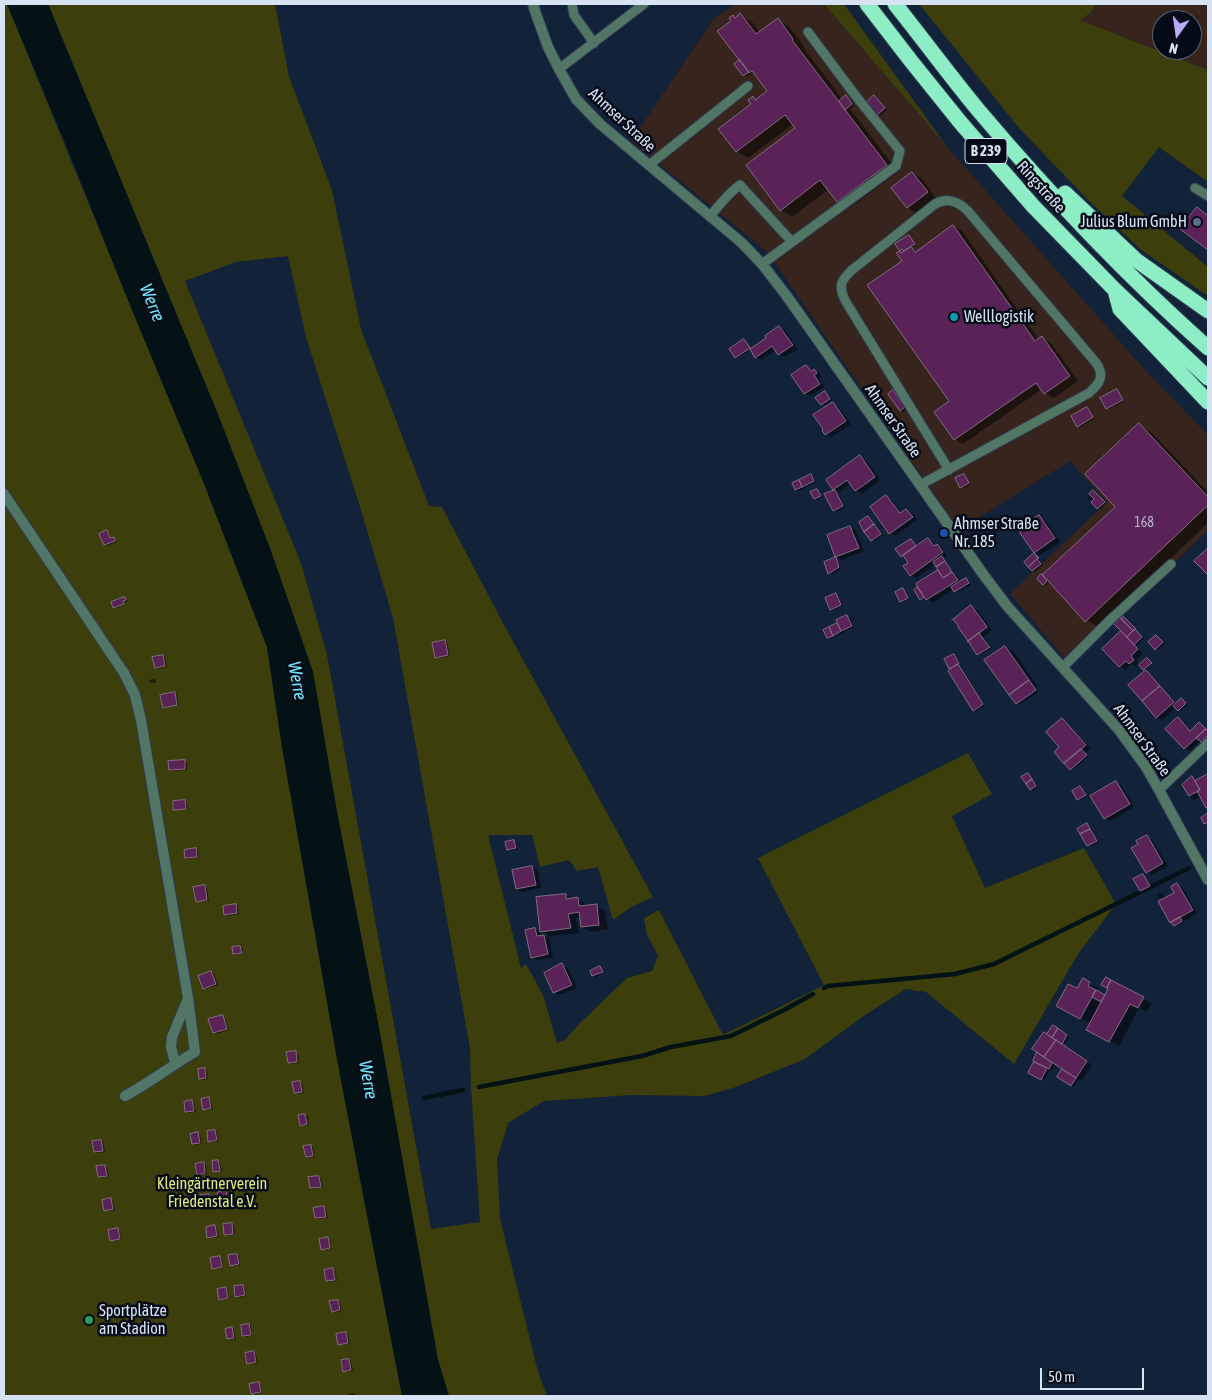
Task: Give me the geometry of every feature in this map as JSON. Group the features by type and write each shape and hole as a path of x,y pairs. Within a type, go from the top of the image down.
{"highway":[{"name":"Ringstraße","path":"866,4 960,122 1033,206 1115,290 1208,378"},
{"name":"Ringstraße","path":"895,4 978,110 1033,172 1100,244 1208,348"},
{"path":"1033,172 1067,194 1094,222 1136,260 1208,311"},
{"path":"1115,290 1120,309 1208,402"}],"street":[{"name":"Ahmser Straße","path":"533,4 548,47 576,98 600,124 742,243 762,264 1007,606 1119,730 1146,767 1208,880"},
{"path":"4,494 124,673 134,695 141,720 188,998 195,1052 125,1096"},
{"path":"175,1064 171,1047 172,1036 188,998"}],"lane":[{"path":"572,4 574,16 594,43"},
{"path":"559,69 644,4"},
{"path":"762,264 896,166 900,151 808,32"},
{"path":"649,165 748,86"},
{"path":"710,216 730,192 740,185 792,242"},
{"path":"1195,188 1208,196"},
{"path":"920,485 949,470 1089,393 1096,387 1101,378 1101,371 1097,364 974,217 958,202 941,200 844,277 841,284 841,293 949,470"},
{"path":"1063,667 1110,620 1171,564"},
{"path":"1159,790 1208,743"}],"shaded area":[{"path":"736,4 824,4 948,148 1147,372 1208,435 1208,530 1069,663 1010,594 1107,502 1070,461 959,530 768,253 631,141 714,18"},
{"path":"1085,4 1208,4 1208,70 1182,60 1202,60 1202,10 1152,10 1152,48 1080,20"}],"green space":[{"name":"Kleingärtnerverein Friedenstal e.V.","path":"4,4 7,4 203,481 267,647 282,747 339,1070 402,1396 4,1396"},
{"path":"48,4 275,4 289,77 332,190 361,329 429,506 442,507 504,625 653,897 631,907 613,920 598,867 577,871 569,860 540,867 532,835 488,835 521,968 526,964 543,995 557,1043 565,1040 627,978 652,971 658,956 647,935 644,918 659,910 723,1035 824,985 758,858 968,753 992,794 952,816 985,888 1084,848 1116,904 1078,954 1014,1064 926,992 906,989 865,1015 805,1059 736,1087 704,1096 631,1095 544,1101 508,1123 497,1160 500,1219 537,1368 547,1396 449,1396 438,1360 313,672 271,551 217,412","holes":["288,256 306,337 393,618 470,1048 480,1222 431,1229 327,655 301,563 185,281 236,262"]},
{"path":"824,4 844,4 948,148"},
{"path":"919,4 1095,4 1091,12 1080,20 1152,48 1152,60 1182,60 1208,70 1208,182 1159,147 1122,196 1208,267 1208,296 1140,249 1087,199 1020,129"}],"water":[{"name":"Werre","path":"7,4 48,4 217,412 271,551 313,672 438,1360 449,1396 402,1396 339,1070 282,747 267,647 203,481"}],"building":[{"path":"740,13 756,34 778,18 792,40 887,165 837,202 820,180 780,211 746,165 795,128 785,115 736,152 718,129 751,104 748,100 753,96 755,100 767,91 752,71 749,73 717,31 731,21 729,18 733,15 735,18"},
{"path":"740,60 749,72 743,76 734,64"},
{"path":"846,95 852,104 845,110 839,101"},
{"path":"874,95 885,108 877,115 866,103"},
{"path":"912,172 928,192 907,208 891,188"},
{"name":"Julius Blum GmbH","path":"1197,207 1208,216 1208,250 1180,229"},
{"name":"Welllogistik","path":"953,225 1035,341 1042,336 1070,376 1044,394 1036,383 954,440 934,412 949,401 867,285 902,261 896,253 902,249 904,251 911,246 915,252"},
{"path":"909,235 915,244 901,253 895,244"},
{"path":"779,326 793,345 778,355 772,346 755,358 750,349"},
{"path":"744,339 750,348 735,358 729,349"},
{"path":"806,365 811,371 814,369 817,373 814,375 820,384 804,394 791,375"},
{"path":"1117,389 1123,400 1106,409 1100,398"},
{"path":"893,390 905,407 900,411 888,394"},
{"path":"825,391 830,399 821,405 815,398"},
{"path":"833,402 846,421 825,435 813,415"},
{"path":"1087,407 1093,417 1077,427 1071,416"},
{"path":"1139,423 1208,497 1208,505 1085,622 1042,574 1115,507 1085,474"},
{"path":"860,455 875,477 855,491 847,480 833,490 826,480"},
{"path":"811,474 814,481 802,487 799,480"},
{"path":"964,474 969,483 960,488 955,478"},
{"path":"799,480 802,487 795,490 792,483"},
{"path":"817,489 821,496 814,499 810,492"},
{"path":"835,490 843,506 833,511 824,494"},
{"path":"1093,490 1105,502 1097,509 1091,502 1094,499 1089,494"},
{"path":"886,495 900,513 906,509 913,517 889,534 870,507"},
{"path":"1039,515 1055,538 1034,553 1018,530"},
{"path":"868,516 874,524 864,532 859,522"},
{"path":"874,524 881,534 871,541 864,532"},
{"path":"850,526 859,548 835,557 827,535"},
{"path":"107,530 110,538 114,537 115,541 104,545 99,534"},
{"path":"928,538 934,546 937,544 943,552 910,576 903,566 908,563 903,555"},
{"path":"911,539 916,546 901,557 895,549"},
{"path":"1208,548 1208,575 1194,561"},
{"path":"1034,553 1038,558 1028,567 1024,562"},
{"path":"1034,553 1039,558 1037,559 1041,564 1032,571 1028,567 1038,558"},
{"path":"942,556 945,561 936,567 933,562"},
{"path":"836,557 839,567 828,574 824,562"},
{"path":"945,561 952,572 943,578 936,567"},
{"path":"938,570 943,578 952,572 958,580 926,600 916,584"},
{"path":"1041,574 1047,581 1043,585 1037,579"},
{"path":"966,578 969,583 954,592 951,587"},
{"path":"917,587 924,597 920,600 914,590"},
{"path":"903,588 908,598 900,602 895,592"},
{"path":"836,593 841,605 830,610 825,598"},
{"path":"125,597 124,604 113,608 111,602"},
{"path":"971,605 987,627 967,642 953,619"},
{"path":"847,615 852,626 841,631 836,620"},
{"path":"1123,616 1136,629 1133,631 1121,618"},
{"path":"1120,618 1133,631 1127,637 1114,624"},
{"path":"837,623 841,631 833,636 829,627"},
{"path":"829,627 833,636 827,638 823,630"},
{"path":"1135,629 1142,637 1134,645 1127,637"},
{"path":"1121,631 1138,649 1131,656 1134,660 1129,664 1126,661 1119,667 1102,649"},
{"path":"979,633 990,647 977,655 968,641"},
{"path":"1156,635 1163,642 1155,650 1148,642"},
{"path":"445,640 448,655 435,658 432,643"},
{"path":"1005,646 1029,680 1009,695 984,660"},
{"path":"954,654 959,664 949,669 944,659"},
{"path":"163,655 165,666 155,668 152,657"},
{"path":"1147,658 1152,663 1143,670 1139,665"},
{"path":"958,664 983,704 973,711 948,671"},
{"path":"1146,670 1160,686 1142,701 1128,685"},
{"path":"1029,680 1036,690 1016,704 1009,695"},
{"path":"1160,686 1174,702 1156,718 1142,701"},
{"path":"175,692 177,705 163,708 160,695"},
{"path":"1181,698 1186,703 1178,711 1173,706"},
{"path":"1178,717 1190,731 1199,722 1206,729 1184,749 1165,729"},
{"path":"1062,718 1086,745 1064,764 1054,752 1059,747 1046,732"},
{"path":"1206,729 1208,735 1201,742 1196,738"},
{"path":"1081,749 1087,755 1070,770 1064,763"},
{"path":"185,760 185,769 169,770 168,761"},
{"path":"1028,773 1032,779 1026,784 1021,777"},
{"path":"1208,774 1208,806 1206,808 1197,791 1200,790 1195,781"},
{"path":"1192,776 1200,790 1189,796 1182,785"},
{"path":"1032,779 1036,786 1030,790 1026,784"},
{"path":"1116,781 1130,804 1104,819 1090,796"},
{"path":"1080,786 1086,795 1077,800 1072,791"},
{"path":"185,800 186,809 173,810 173,801"},
{"path":"1208,813 1208,822 1204,824 1201,818"},
{"path":"1087,823 1090,829 1080,834 1077,829"},
{"path":"1090,829 1097,841 1087,846 1080,834"},
{"path":"1147,835 1163,863 1146,873 1131,848 1138,844 1136,841"},
{"path":"514,840 516,848 507,850 505,842"},
{"path":"196,848 197,857 185,858 184,850"},
{"path":"532,866 536,885 516,889 512,870"},
{"path":"1143,874 1150,886 1140,891 1133,879"},
{"path":"1177,883 1193,910 1170,923 1158,901 1174,893 1171,887"},
{"path":"205,885 207,900 196,902 193,887"},
{"path":"566,894 566,899 578,897 579,906 597,904 599,925 581,927 579,912 568,914 571,928 540,932 536,897"},
{"path":"236,904 237,913 224,915 223,906"},
{"path":"1180,917 1182,921 1174,926 1171,922"},
{"path":"535,928 537,936 544,935 548,954 531,958 525,930"},
{"path":"240,946 242,953 233,954 232,947"},
{"path":"562,963 572,985 553,993 544,973"},
{"path":"600,966 603,972 592,976 590,971"},
{"path":"211,971 216,984 203,989 198,976"},
{"path":"1106,977 1111,980 1107,988 1101,985"},
{"path":"1083,978 1090,982 1088,986 1096,990 1080,1019 1056,1006 1068,984 1077,988"},
{"path":"1111,980 1144,997 1138,1008 1130,1004 1109,1042 1086,1030"},
{"path":"1096,990 1105,995 1101,1002 1092,997"},
{"path":"223,1015 227,1029 213,1033 208,1019"},
{"path":"1053,1025 1058,1028 1052,1038 1047,1034"},
{"path":"1058,1028 1067,1035 1062,1044 1052,1038"},
{"path":"1044,1032 1056,1040 1044,1057 1032,1049"},
{"path":"1056,1040 1087,1061 1076,1078 1044,1057"},
{"path":"296,1051 297,1062 288,1063 286,1052"},
{"path":"1037,1052 1052,1063 1049,1069 1033,1061"},
{"path":"1034,1062 1047,1068 1041,1080 1028,1073"},
{"path":"205,1068 206,1078 199,1079 198,1069"},
{"path":"1062,1069 1076,1078 1071,1086 1057,1077"},
{"path":"300,1081 302,1092 294,1093 292,1082"},
{"path":"209,1097 211,1108 203,1110 201,1099"},
{"path":"192,1100 194,1111 185,1112 184,1102"},
{"path":"305,1114 307,1124 300,1126 298,1115"},
{"path":"215,1130 217,1140 208,1142 207,1131"},
{"path":"198,1132 200,1143 192,1144 190,1134"},
{"path":"101,1140 103,1151 94,1152 92,1141"},
{"path":"311,1145 313,1156 306,1157 303,1146"},
{"path":"218,1160 220,1171 213,1172 212,1161"},
{"path":"204,1162 205,1173 197,1175 195,1164"},
{"path":"105,1165 107,1176 98,1177 96,1166"},
{"path":"319,1176 321,1187 310,1188 308,1177"},
{"path":"226,1191 228,1202 219,1203 217,1192"},
{"path":"209,1194 211,1205 202,1206 200,1195"},
{"path":"111,1198 113,1209 104,1211 102,1200"},
{"path":"324,1206 326,1217 315,1218 313,1208"},
{"path":"232,1223 233,1234 224,1235 223,1224"},
{"path":"215,1225 217,1236 207,1238 206,1227"},
{"path":"118,1228 120,1239 110,1241 108,1230"},
{"path":"328,1237 330,1248 321,1250 319,1239"},
{"path":"237,1254 239,1264 230,1266 228,1255"},
{"path":"220,1256 222,1267 212,1269 210,1258"},
{"path":"333,1268 335,1280 326,1281 324,1270"},
{"path":"243,1285 245,1295 235,1297 234,1286"},
{"path":"226,1287 228,1298 219,1300 217,1289"},
{"path":"338,1300 340,1310 332,1312 329,1301"},
{"path":"249,1324 251,1335 242,1336 241,1325"},
{"path":"232,1327 234,1338 227,1339 225,1329"},
{"path":"346,1332 348,1343 338,1345 336,1334"},
{"path":"254,1351 256,1362 247,1364 245,1353"},
{"path":"349,1359 351,1370 343,1372 341,1360"},
{"path":"259,1382 261,1392 251,1394 249,1384"}],"waterway":[{"path":"824,988 828,986 955,974 994,964 1189,868"},
{"path":"479,1087 642,1056 671,1047 731,1036 813,994"},
{"path":"424,1098 463,1090"}],"place":[{"name":"Julius Blum GmbH","path":"1197,222"},
{"name":"Welllogistik","path":"954,317"},
{"name":"Ahmser Straße Nr. 185","path":"944,533"},
{"name":"Sportplätze am Stadion","path":"89,1320"}]}
